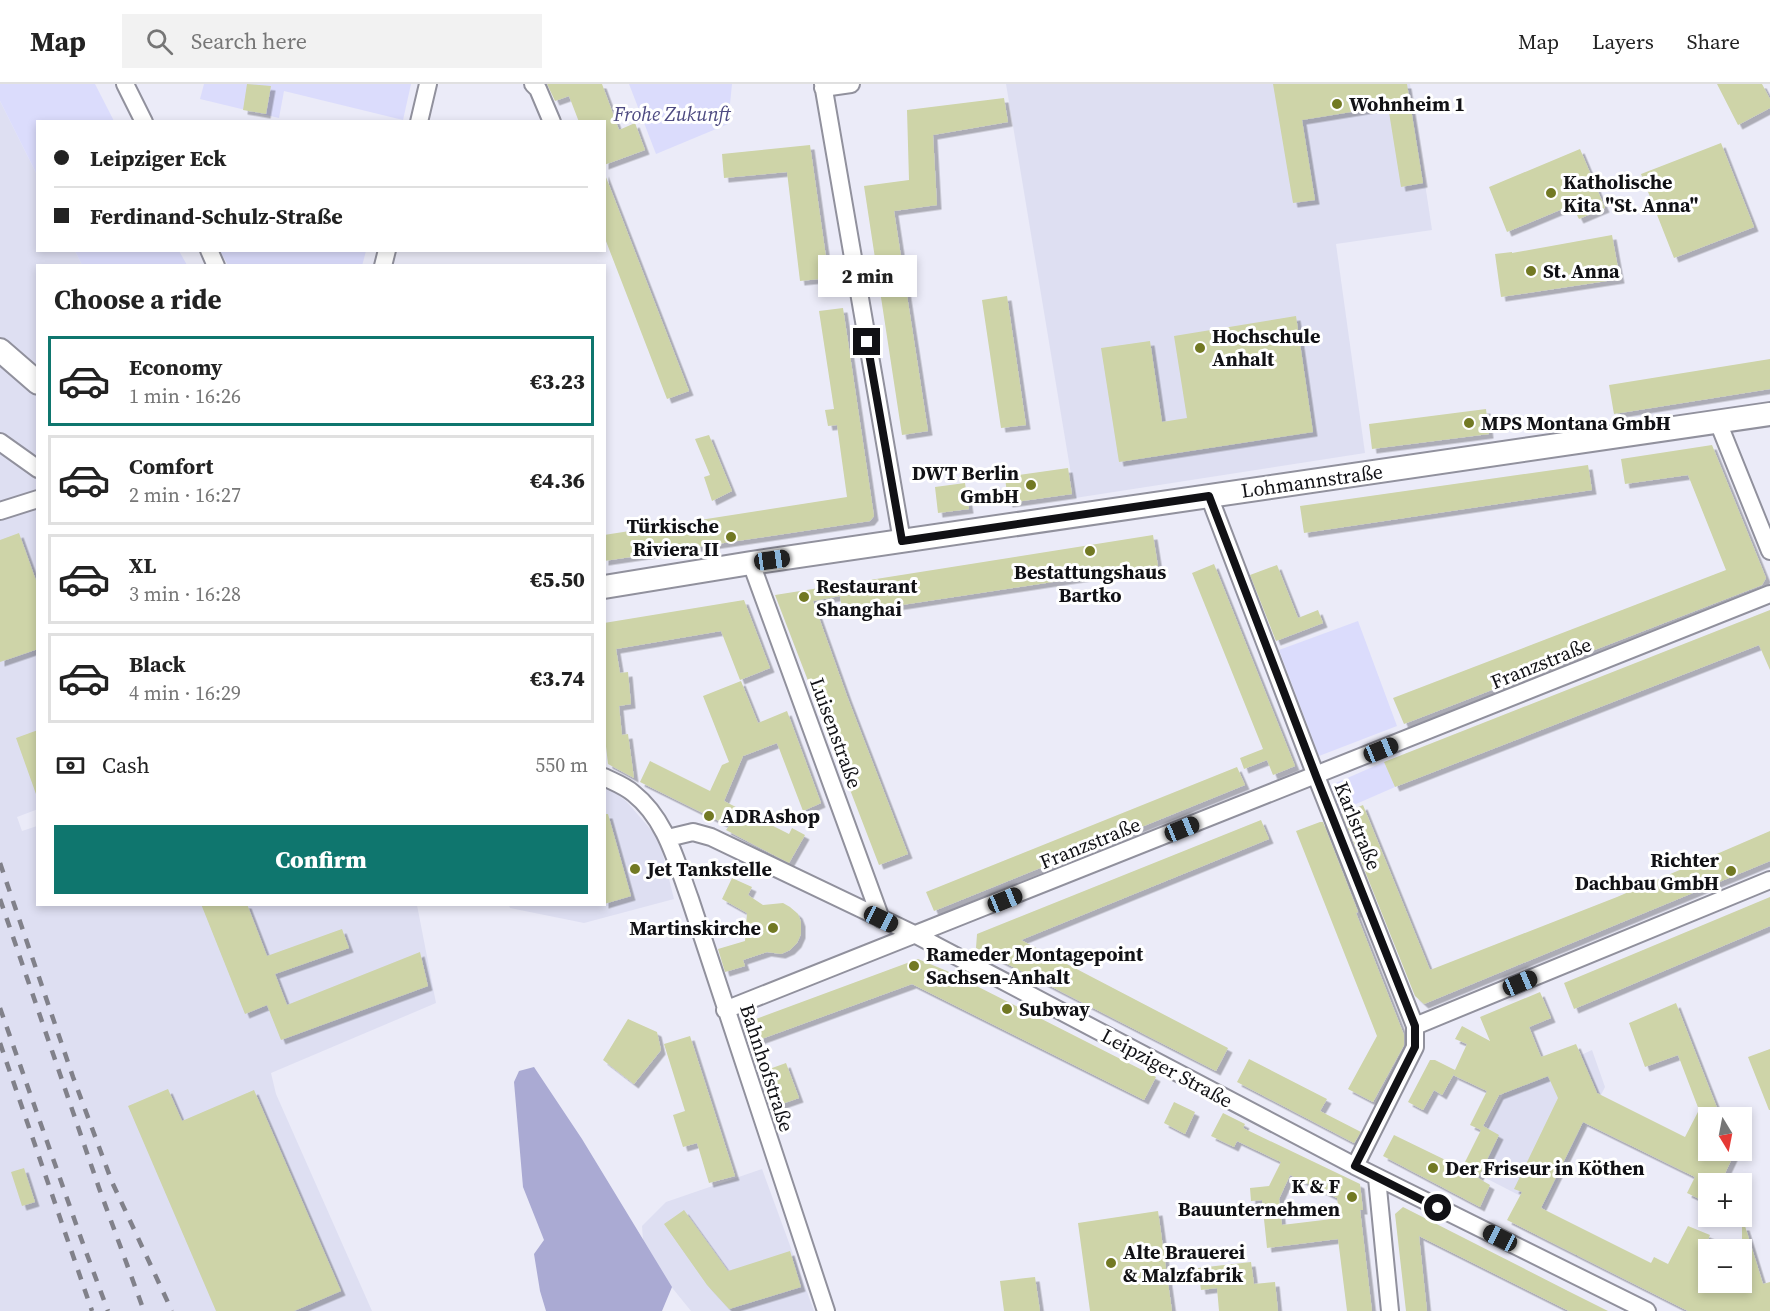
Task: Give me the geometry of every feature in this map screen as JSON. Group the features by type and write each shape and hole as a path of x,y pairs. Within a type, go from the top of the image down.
{"main road":[{"path":"0,350 36,381"},
{"name":"Lohmannstraße","path":"606,587 751,563 1770,414"}],"street":[{"path":"125,84 143,120"},
{"path":"419,120 428,84"},
{"path":"533,84 538,89 551,120"},
{"path":"851,84 823,86 902,541"},
{"path":"1719,422 1770,551"},
{"path":"0,442 36,468"},
{"name":"Karlstraße","path":"1209,496 1415,1026 1415,1047 1355,1166"},
{"path":"0,511 36,500"},
{"name":"Luisenstraße","path":"751,563 881,919"},
{"name":"Franzstraße","path":"725,1010 1770,594"},
{"path":"606,778 633,793 653,813 668,838"},
{"name":"Leipziger Straße","path":"668,838 693,832 711,837 916,935 1377,1178 1647,1311"},
{"name":"Bahnhofstraße","path":"668,838 826,1311"},
{"path":"1415,1026 1770,880"},
{"path":"1377,1178 1390,1311"}],"shaded area":[{"name":"Hochschule Anhalt","path":"1006,84 1410,84 1432,230 1336,244 1365,453 1075,498"},
{"path":"0,101 36,173 36,252 76,252 82,264 36,264 36,810 17,817 22,831 36,826 36,906 417,906 436,1003 271,1073 276,1094 372,1311 0,1311"},
{"name":"Jet Tankstelle","path":"606,786 626,801 659,839 674,899 584,923 510,908 509,906 606,906"},
{"path":"1592,1050 1605,1087 1544,1208 1468,1169 1505,1090"},
{"path":"534,1067 582,1139 672,1287 662,1311 546,1311 534,1254 544,1240 523,1187 514,1082 519,1071"},
{"path":"762,1169 814,1311 691,1311 644,1253 642,1226 666,1202"}],"green space":[{"path":"0,84 95,84 113,120 36,120 36,173 0,101"},
{"path":"204,84 411,84 403,120 284,91 279,118 200,99"},
{"name":"Frohe Zukunft","path":"629,84 732,84 728,124 656,154"},
{"path":"76,252 180,252 186,264 82,264"},
{"path":"221,252 366,252 363,264 227,264"},
{"path":"1358,621 1397,726 1319,756 1279,650"},
{"path":"1384,762 1395,787 1340,811 1329,786"}],"building":[{"path":"247,84 271,86 266,114 243,110"},
{"path":"547,84 602,84 619,130 635,123 645,150 606,164 606,120 578,120 569,96 555,101"},
{"path":"1273,84 1407,84 1423,183 1401,187 1388,106 1302,120 1315,200 1293,203"},
{"path":"1717,84 1762,84 1770,99 1770,108 1738,125"},
{"path":"1004,98 1008,122 933,135 937,205 894,211 928,431 902,435 864,186 909,180 907,110"},
{"path":"1721,143 1754,227 1674,258 1641,174"},
{"path":"810,145 829,278 800,281 787,172 724,178 722,154"},
{"path":"1580,149 1605,208 1579,219 1572,205 1507,232 1489,187"},
{"path":"606,177 689,391 667,399 606,241"},
{"path":"1612,235 1620,279 1501,297 1495,254"},
{"path":"1007,296 1026,425 1001,428 982,300"},
{"path":"843,308 874,516 870,521 606,561 606,535 847,497 837,425 828,426 825,410 834,409 819,311"},
{"path":"1296,316 1313,432 1119,462 1101,348 1150,341 1162,422 1187,418 1174,336"},
{"path":"1770,359 1770,389 1614,414 1609,385"},
{"path":"1486,409 1489,434 1372,449 1369,424"},
{"path":"709,435 732,491 712,501 704,477 710,475 695,439"},
{"path":"1712,445 1766,578 1762,585 1404,724 1393,698 1726,570 1688,475 1625,484 1621,459"},
{"path":"1588,465 1592,490 1304,533 1300,506"},
{"path":"1068,468 1072,494 1008,503 1005,477"},
{"path":"965,483 969,509 938,513 935,487"},
{"path":"19,533 36,580 36,650 0,662 0,540"},
{"path":"1153,535 1158,566 843,614 840,596 813,601 908,854 879,865 775,595"},
{"path":"1214,564 1295,766 1273,775 1267,760 1244,769 1240,758 1263,749 1192,573"},
{"path":"1277,565 1298,618 1318,610 1323,623 1276,641 1250,575"},
{"path":"744,600 770,668 740,680 721,631 616,649 620,673 628,672 631,704 619,706 622,735 628,734 634,778 608,764 606,623"},
{"path":"1770,610 1770,670 1759,645 1395,787 1384,762"},
{"path":"741,681 758,723 787,711 821,803 803,811 777,743 743,756 724,801 789,834 792,828 805,835 789,863 726,830 729,826 640,782 650,761 710,791 722,765 729,762 703,696"},
{"path":"36,731 36,794 16,738"},
{"path":"1237,767 1245,785 934,911 926,892"},
{"path":"1363,805 1430,970 1617,897 1770,831 1770,861 1424,1004 1415,996 1342,814"},
{"path":"606,814 608,814 631,896 606,903"},
{"path":"1261,820 1269,839 1021,940 1228,1048 1216,1071 976,948 977,934"},
{"path":"1323,822 1404,1035 1404,1045 1373,1102 1348,1089 1377,1036 1296,831"},
{"name":"Martinskirche","path":"732,878 752,887 748,895 763,905 783,903 790,907 798,914 801,934 797,943 790,950 781,954 767,952 743,960 745,966 725,972 718,949 745,941 747,913 722,899"},
{"path":"1770,897 1770,926 1574,1009 1564,983"},
{"path":"202,906 248,906 267,956 342,929 349,948 275,974 287,1005 420,952 428,986 281,1040 267,1005 245,1014"},
{"path":"918,959 947,971 1156,1077 1144,1100 912,984 753,1042 745,1023"},
{"path":"1540,992 1551,1018 1529,1027 1541,1057 1576,1044 1597,1093 1685,1137 1698,1112 1698,1161 1731,1161 1725,1173 1698,1173 1698,1198 1687,1193 1695,1177 1583,1122 1541,1208 1651,1263 1654,1257 1668,1264 1688,1226 1710,1235 1708,1239 1698,1239 1698,1293 1752,1293 1752,1249 1763,1284 1770,1282 1770,1311 1688,1311 1507,1220 1522,1192 1514,1189 1558,1098 1548,1076 1499,1095 1483,1126 1499,1135 1478,1178 1490,1185 1480,1207 1383,1156 1394,1135 1462,1168 1481,1130 1470,1125 1487,1091 1453,1075 1442,1095 1434,1090 1423,1110 1408,1102 1430,1060 1435,1060 1455,1070 1467,1044 1455,1039 1462,1026 1490,1041 1480,1017"},
{"path":"1676,1003 1717,1107 1698,1107 1678,1055 1645,1067 1629,1023"},
{"path":"628,1019 657,1032 661,1050 634,1084 603,1060"},
{"path":"690,1036 735,1176 709,1183 697,1143 683,1147 673,1115 685,1111 664,1044"},
{"path":"1770,1049 1770,1110 1769,1110 1748,1057"},
{"path":"1249,1059 1327,1099 1320,1111 1361,1132 1354,1143 1237,1082"},
{"path":"786,1063 799,1098 773,1107 761,1072"},
{"path":"168,1089 182,1121 254,1090 341,1291 294,1311 216,1311 128,1106"},
{"path":"1174,1102 1195,1112 1185,1134 1164,1123"},
{"path":"1223,1113 1245,1124 1243,1128 1360,1184 1363,1210 1360,1210 1372,1311 1347,1311 1338,1239 1267,1248 1262,1200 1251,1201 1250,1188 1269,1186 1281,1162 1237,1141 1234,1147 1211,1136","holes":["1290,1175 1337,1198 1340,1218 1282,1225 1279,1199"]},
{"path":"24,1168 35,1202 22,1206 11,1172"},
{"path":"1403,1207 1608,1311 1569,1311 1419,1236 1427,1311 1406,1311 1395,1214"},
{"path":"684,1210 728,1271 790,1251 801,1287 729,1309 707,1285 664,1224"},
{"name":"Alte Brauerei & Malzfabrik","path":"1158,1211 1172,1311 1090,1311 1078,1223"},
{"path":"1742,1227 1745,1227 1749,1239 1742,1239"},
{"path":"1251,1262 1254,1284 1275,1282 1278,1311 1219,1311 1217,1288 1201,1290 1198,1268"},
{"path":"1035,1277 1040,1311 1004,1311 1000,1281"}],"railway":[{"path":"0,863 73,1077 112,1182 172,1311"},
{"path":"0,899 99,1188 144,1311"},
{"path":"0,1008 108,1311"},
{"path":"0,1043 92,1311"}],"place":[{"name":"Wohnheim 1","path":"1337,104"},
{"name":"Katholische Kita \"St. Anna\"","path":"1551,193"},
{"name":"St. Anna","path":"1531,271"},
{"name":"Hochschule Anhalt","path":"1200,348"},
{"name":"MPS Montana GmbH","path":"1469,423"},
{"name":"DWT Berlin GmbH","path":"1031,485"},
{"name":"Türkische Riviera II","path":"731,537"},
{"name":"Bestattungshaus Bartko","path":"1090,551"},
{"name":"Restaurant Shanghai","path":"804,597"},
{"name":"ADRAshop","path":"709,816"},
{"name":"Jet Tankstelle","path":"635,869"},
{"name":"Richter Dachbau GmbH","path":"1731,871"},
{"name":"Martinskirche","path":"773,928"},
{"name":"Rameder Montagepoint Sachsen-Anhalt","path":"914,966"},
{"name":"Subway","path":"1007,1009"},
{"name":"Der Friseur in Köthen","path":"1433,1168"},
{"name":"K & F Bauunternehmen","path":"1352,1197"},
{"name":"Alte Brauerei & Malzfabrik","path":"1111,1263"}],"route":[{"path":"867,342 902,541 1209,496 1415,1026 1415,1047 1355,1166 1438,1208"}]}
